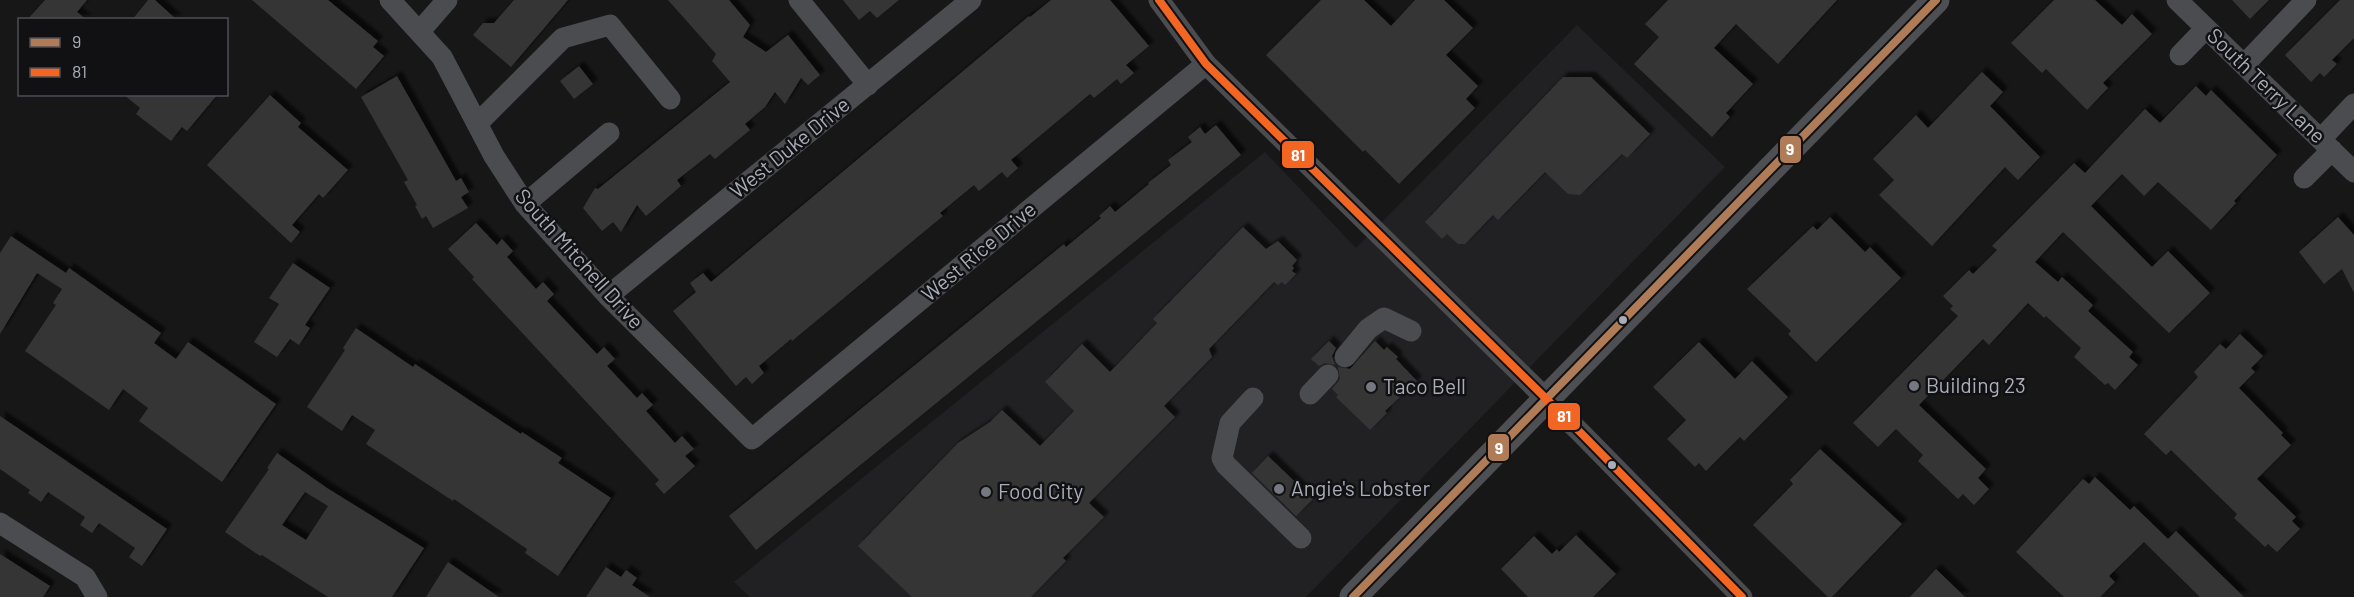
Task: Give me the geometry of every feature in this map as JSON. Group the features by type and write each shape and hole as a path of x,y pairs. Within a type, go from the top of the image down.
{"main road":[{"path":"1353,597 1936,0"}],"street":[{"name":"South Mitchell Drive","path":"390,0 442,57 494,156 525,204 608,296 752,440"},
{"path":"420,31 447,0"},
{"path":"799,0 868,85"},
{"name":"West Duke Drive","path":"608,296 971,0"},
{"path":"1159,0 1206,64 1546,399 1742,597"},
{"name":"South Terry Lane","path":"2177,0 2354,172"},
{"path":"2244,65 2306,0"},
{"path":"477,124 563,38 610,25 670,99"},
{"path":"2180,55 2206,28"},
{"name":"West Rice Drive","path":"752,440 1206,64"},
{"path":"2304,178 2354,104"},
{"path":"525,204 609,133"},
{"path":"1345,357 1374,324 1384,318 1411,331"},
{"path":"1310,394 1328,375"},
{"path":"1253,398 1230,423 1222,458 1226,465 1301,538"},
{"path":"0,523 85,577 97,597"}],"shaded area":[{"path":"1577,25 1725,167 1306,597 750,597 734,582 1265,152 1356,248"}],"building":[{"path":"45,0 87,0 77,12 84,18 29,18"},
{"path":"148,0 155,0 175,18 134,18"},
{"path":"252,0 328,0 378,41 373,47 384,56 356,89"},
{"path":"514,0 568,0 511,67 473,35 483,23 494,23"},
{"path":"668,0 729,0 750,25 743,37 766,52 788,35 820,75 808,85 801,78 785,104 775,92 765,107 745,124 750,130 715,159 710,154 677,180 681,186 646,216 637,205 621,232 613,222 602,231 583,208 595,188 598,189 730,82 712,61 716,54"},
{"path":"843,0 899,0 877,18 870,11 859,20"},
{"path":"1051,0 1110,0 1149,46 1126,65 1134,73 1121,84 1117,79 1094,98 1090,94 1011,160 1018,168 1007,178 1002,172 979,191 974,185 940,213 943,216 759,366 764,373 752,384 746,377 736,386 673,311 696,292 690,283 703,273 711,282"},
{"path":"1321,0 1364,0 1391,26 1415,0 1444,0 1473,28 1446,55 1478,86 1466,99 1475,108 1399,184 1365,150 1363,152 1266,55"},
{"path":"1668,0 1837,0 1778,64 1736,24 1714,48 1753,84 1726,113 1730,117 1712,137 1634,64 1659,37 1645,24"},
{"path":"2054,0 2095,0 2122,25 2132,14 2152,34 2103,83 2108,88 2087,110 2046,69 2042,73 2011,43"},
{"path":"2232,0 2269,0 2250,19"},
{"path":"2340,0 2354,0 2354,38 2332,60 2337,64 2324,77 2320,73 2311,82 2285,55"},
{"path":"579,66 593,84 574,99 560,81"},
{"path":"1982,72 2003,92 1990,106 2040,157 2018,180 2005,167 1932,246 1879,195 1894,180 1873,159 1916,115 1928,128"},
{"path":"397,76 456,181 461,178 469,192 461,197 468,208 433,228 426,216 422,219 404,182 408,180 361,97"},
{"path":"1563,77 1591,77 1650,134 1627,158 1622,154 1580,195 1568,194 1545,172 1498,220 1493,215 1465,244 1458,244 1447,234 1442,239 1425,222"},
{"path":"2196,86 2206,96 2211,90 2277,155 2234,201 2236,203 2211,230 2158,182 2144,196 2122,174 2091,206 2152,267 2168,251 2210,293 2169,333 2063,232 2035,262 2058,282 2062,277 2093,305 2088,311 2133,352 2129,357 2138,365 2115,390 2108,383 2105,385 2074,357 2081,348 2028,303 1989,345 1983,339 1919,405 1986,469 1978,478 1989,489 1974,505 1963,494 1958,499 1918,461 1923,455 1896,429 1878,447 1853,423 1958,316 1950,309 1953,306 1943,296 1969,270 1973,274 1997,250 1992,246 2074,163 2085,173 2145,109 2160,123"},
{"path":"270,95 301,123 298,127 348,170 323,198 319,194 292,225 300,232 291,243 207,165"},
{"path":"125,96 216,96 187,131 182,127 171,141 136,114 140,108"},
{"path":"1216,125 1241,155 756,550 729,516 1064,244 1066,247 1101,218 1099,216 1110,206 1115,212 1149,184 1171,165 1168,160 1192,142 1188,137 1200,127 1205,134"},
{"path":"1830,217 1865,252 1870,247 1901,278 1816,362 1788,334 1791,331 1747,289 1813,226 1817,230"},
{"path":"2338,217 2354,235 2354,293 2342,269 2324,284 2299,252"},
{"path":"476,223 497,245 502,239 513,251 507,257 536,289 543,282 554,294 547,301 597,354 604,347 615,359 607,366 637,398 642,393 653,405 646,411 675,443 682,436 694,449 685,456 695,466 664,494 655,484 659,480 472,279 474,277 448,249"},
{"path":"1243,227 1266,249 1278,241 1297,260 1292,266 1294,268 1292,271 1296,274 1285,285 1282,282 1278,285 1274,282 1209,349 1212,357 1164,406 1175,417 1089,503 1104,517 1063,558 1066,561 1031,597 912,597 858,546 958,443 990,422 1002,410 1040,446 1074,411 1045,382 1082,344 1110,372 1157,323 1153,319"},
{"path":"11,236 66,273 69,268 161,333 154,343 176,359 188,342 276,404 222,482 139,421 148,408 123,389 109,410 25,351 56,305 53,303 62,289 37,273 0,334 0,253"},
{"path":"293,263 330,288 305,325 310,328 299,345 290,339 277,357 254,342 279,304 269,298"},
{"path":"356,328 413,367 415,364 521,434 522,432 562,458 558,463 611,498 558,576 525,553 527,549 454,499 453,501 366,444 375,430 352,415 342,431 307,407 345,350 343,348"},
{"path":"2240,334 2263,356 2251,368 2255,372 2239,388 2283,433 2281,435 2291,445 2257,479 2296,517 2292,521 2300,529 2277,552 2268,544 2265,547 2234,518 2237,514 2171,450 2166,455 2144,434 2198,377 2194,372 2220,344 2226,349"},
{"path":"1329,341 1336,348 1332,356 1335,365 1325,363 1319,366 1311,359"},
{"name":"Taco Bell","path":"1375,341 1384,350 1387,347 1398,357 1396,359 1417,381 1385,411 1387,413 1370,430 1336,397 1338,395 1332,389 1340,379 1338,367 1350,369"},
{"path":"1699,342 1735,379 1752,361 1788,397 1744,441 1740,437 1706,471 1699,463 1695,467 1667,439 1686,420 1653,387"},
{"path":"0,416 167,529 142,566 129,557 135,548 99,523 92,533 80,525 85,517 48,492 41,502 28,493 30,490 0,469"},
{"path":"1820,449 1902,524 1832,597 1828,597 1753,525 1793,484 1790,480"},
{"path":"277,453 327,488 424,548 392,597 328,597 225,532 269,469 267,468","holes":["305,492 328,506 306,540 282,525"]},
{"name":"Angie's Lobster","path":"1268,456 1313,499 1296,516 1252,473"},
{"path":"2095,477 2130,510 2134,506 2168,539 2176,531 2244,597 2200,597 2144,542 2109,576 2115,582 2100,597 2064,597 2016,552 2083,479 2089,484"},
{"path":"1576,535 1616,574 1593,597 1528,597 1501,569 1534,536 1552,554 1557,549 1559,552"},
{"path":"0,554 50,586 43,597 0,597"},
{"path":"448,562 499,597 426,597"},
{"path":"606,567 621,577 626,570 637,578 632,585 650,597 586,597"},
{"path":"1936,569 1965,597 1910,597"}],"transit line":[{"name":"81","path":"1159,0 1206,64 1582,434 1742,597"},
{"name":"9","path":"1353,597 1936,0"}],"place":[{"name":"Building 23","path":"1914,386"},
{"name":"Taco Bell","path":"1371,387"},
{"name":"Angie's Lobster","path":"1279,489"},
{"name":"Food City","path":"986,492"}]}
